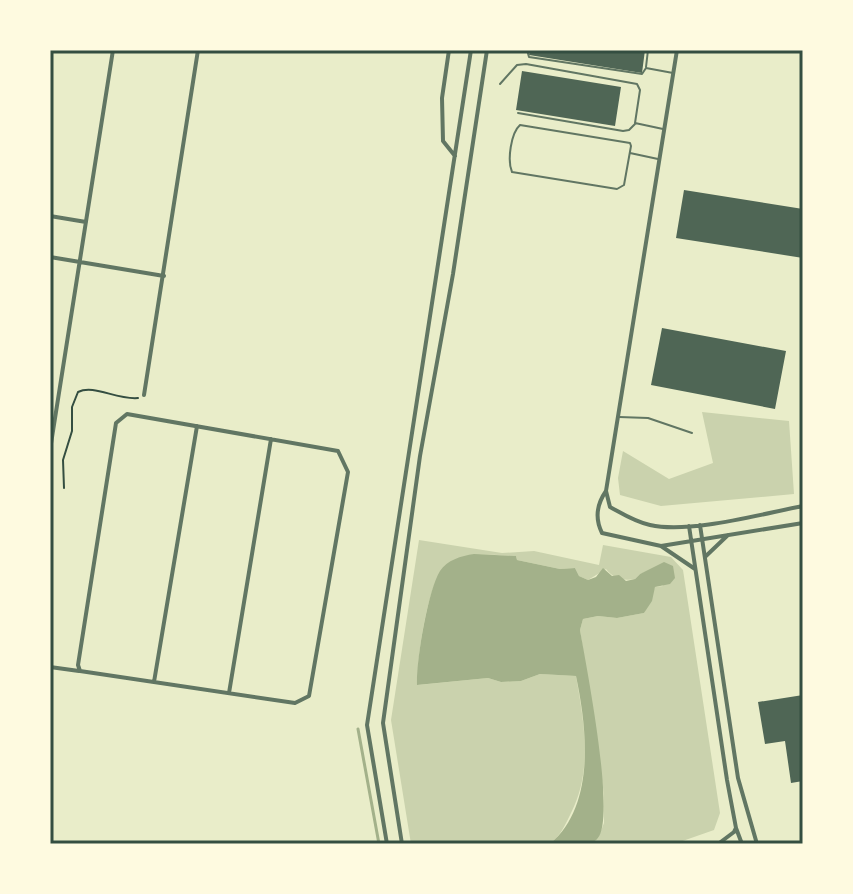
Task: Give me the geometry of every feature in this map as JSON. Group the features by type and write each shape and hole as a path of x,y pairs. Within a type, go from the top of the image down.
{"street":[{"path":"50,450 113,50"},
{"path":"143,397 198,50"},
{"path":"449,50 442,98 443,141 455,156"},
{"path":"387,844 367,725 471,50"},
{"path":"402,844 383,723 420,456 453,274 487,50"},
{"path":"677,50 623,417 606,491 600,500 598,524 602,533 661,546 695,569"},
{"path":"50,216 86,222"},
{"path":"50,257 164,276"},
{"path":"50,667 295,703 309,696 348,472 338,451 127,414 116,423 78,665 80,671"},
{"path":"154,682 197,426"},
{"path":"229,693 271,439"},
{"path":"606,491 610,507 649,525 700,525 803,506"},
{"path":"661,546 803,523"},
{"path":"700,525 738,778 756,844"},
{"path":"689,526 736,828 742,844"},
{"path":"706,560 730,533"},
{"path":"718,844 736,828"}],"lane":[{"path":"527,50 529,57 642,74 646,68 648,50"},
{"path":"500,84 517,65 526,64 637,84 640,90 633,128 623,131 518,113"},
{"path":"646,68 674,73"},
{"path":"635,123 665,129"},
{"path":"520,125 630,143 630,153 624,185 617,189 512,172 509,168 515,129 520,125"},
{"path":"630,153 660,159"},
{"path":"623,417 648,418 692,433"}],"path":[{"path":"64,488 63,460 72,431 72,407 78,392 91,388 119,398 143,397"}],"shaded area":[{"path":"702,412 789,421 794,494 661,506 620,495 618,478 623,451 669,479 713,463"},
{"path":"419,540 502,553 534,551 599,565 603,545 671,557 683,570 720,813 714,830 674,844 591,844 598,838 604,823 604,794 580,630 583,619 644,613 655,587 663,586 651,570 627,580 616,577 606,569 588,580 579,576 575,568 560,569 517,560 516,556 480,555 455,560 441,572 429,601 421,640 418,685 488,678 501,682 521,681 540,674 576,676 585,746 578,797 567,822 550,844 411,844 391,720"},
{"path":"474,554 516,556 517,560 560,569 575,568 579,576 588,580 596,577 603,568 612,576 619,575 626,581 664,562 673,566 675,578 670,584 655,587 652,601 644,613 583,619 580,630 598,738 604,801 603,824 598,838 589,844 550,844 565,828 581,788 585,742 576,676 540,674 521,681 501,682 488,678 417,685 424,626 436,580 446,564"}],"building":[{"path":"530,50 645,50 642,73 529,55"},
{"path":"522,71 621,87 615,126 516,110"},
{"path":"684,190 803,209 803,258 676,238"},
{"path":"662,328 786,351 775,409 651,385"},
{"path":"803,695 803,781 791,783 785,741 765,744 758,702"}],"waterway":[{"path":"358,729 379,844"}]}
